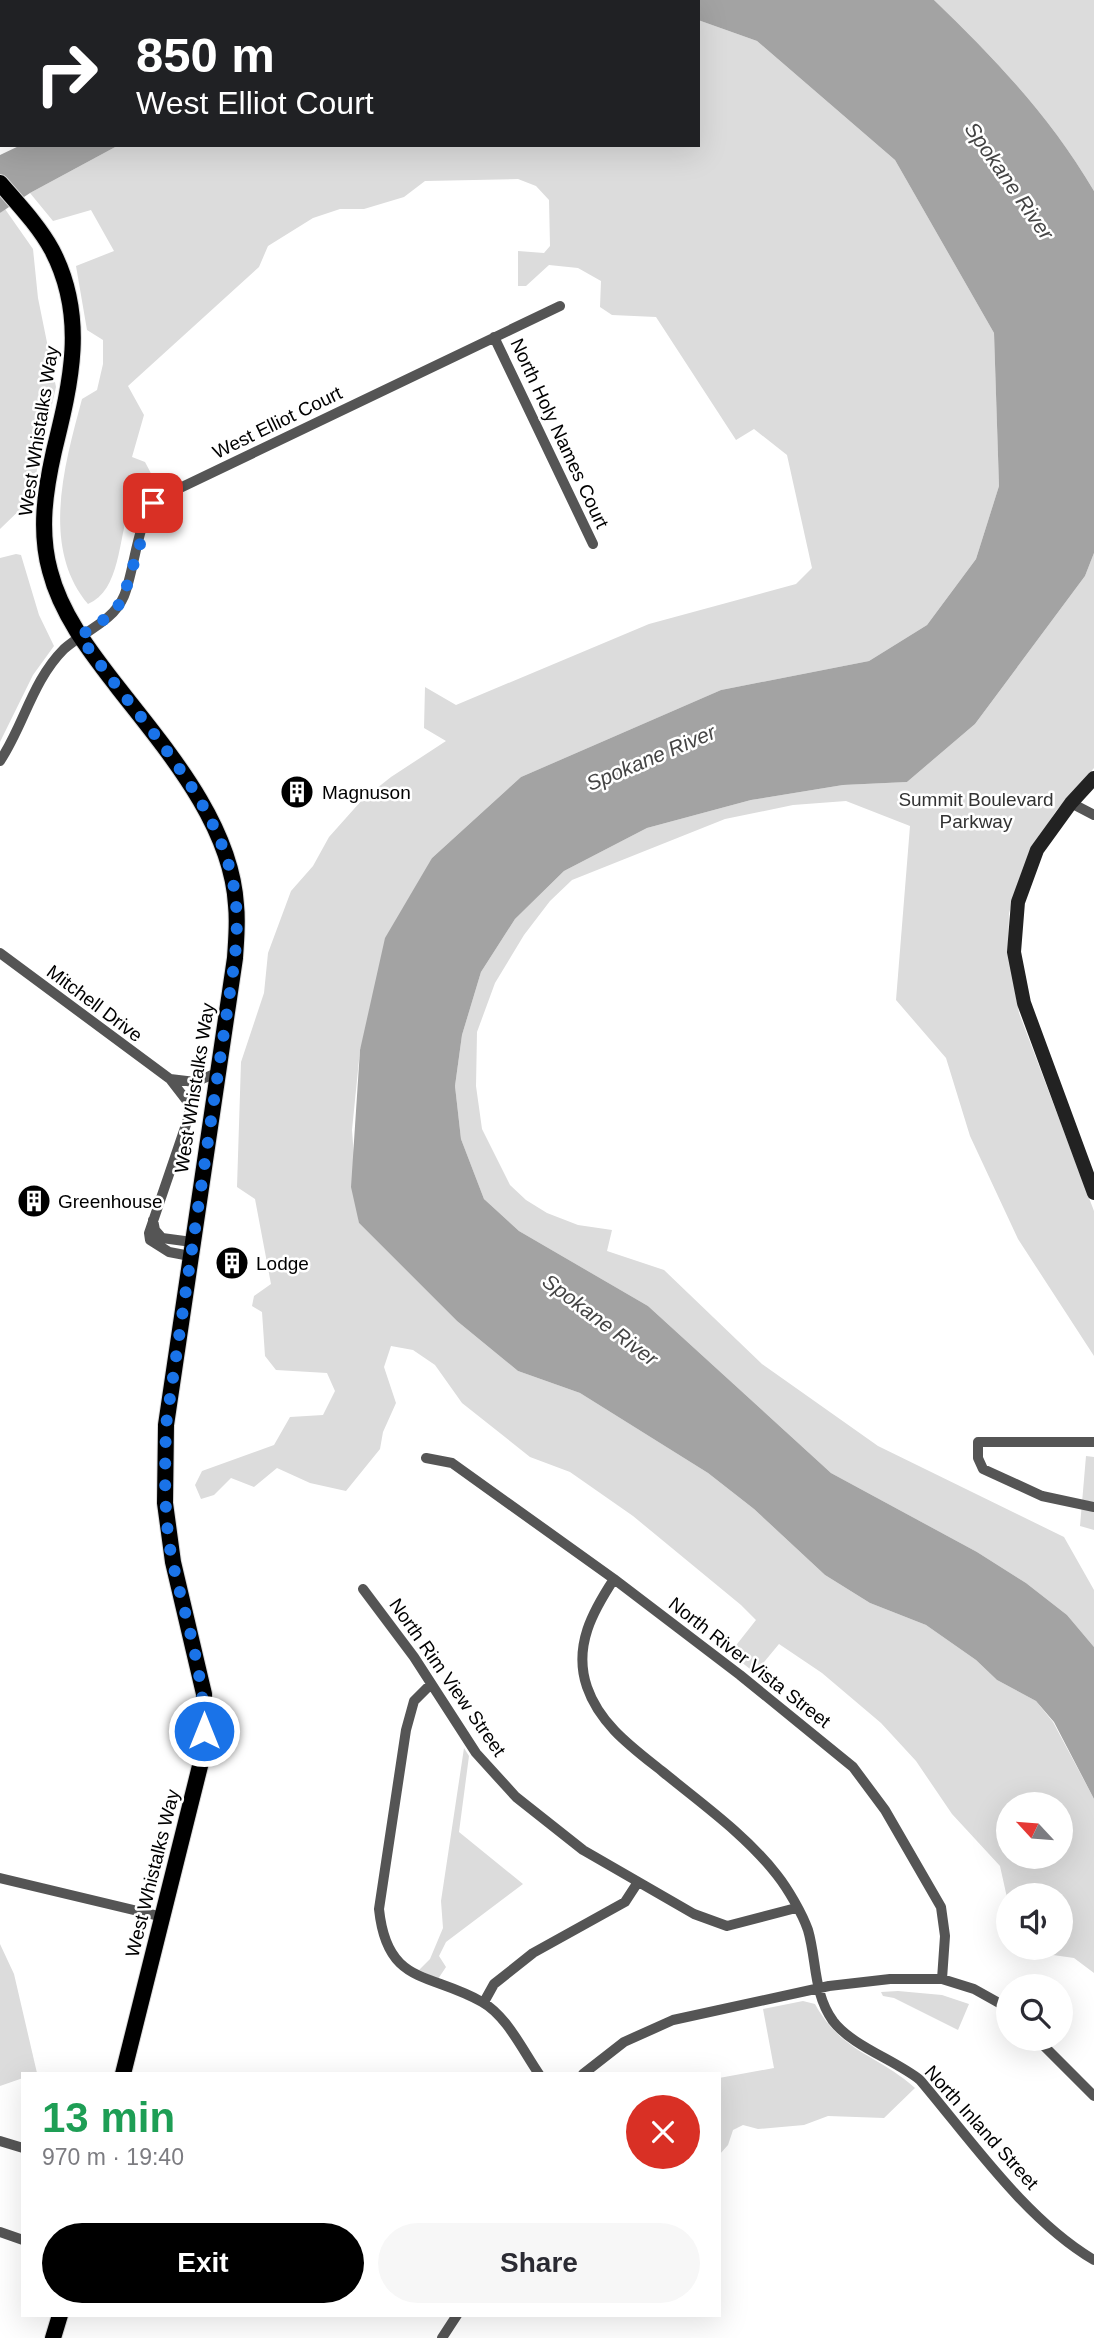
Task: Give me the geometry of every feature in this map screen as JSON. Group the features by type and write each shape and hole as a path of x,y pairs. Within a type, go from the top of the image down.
{"main road":[{"name":"West Whistalks Way","path":"0,183 51,248 69,297 75,354 49,475 43,523 51,575 62,605 80,636 183,776 217,835 229,867 236,904 235,958 166,1425 165,1503 173,1562 194,1640 204,1694 204,1750 124,2072"},
{"path":"53,2338 59,2317"}],"street":[{"name":"West Elliot Court","path":"0,761 39,680 58,655 109,616 122,601 147,513 157,499 560,306"},
{"name":"North Holy Names Court","path":"495,337 593,544"},
{"path":"1094,778 1070,803 1037,850 1018,902 1014,952 1024,1003 1094,1193"},
{"path":"1070,803 1094,815"},
{"name":"Mitchell Drive","path":"0,953 170,1079 187,1101 190,1113 153,1220 150,1240 169,1252 191,1249"},
{"path":"170,1079 195,1082 219,1072"},
{"path":"1094,1441 978,1442 978,1458 983,1469 1042,1496 1094,1507"},
{"name":"North River Vista Street","path":"426,1458 452,1463 614,1578 740,1675 853,1768 885,1810 941,1907 945,1936 942,1979"},
{"name":"North Inland Street","path":"614,1578 587,1624 583,1665 587,1688 615,1734 755,1850 778,1876 808,1929 818,1988 827,2009 841,2030 920,2080 1045,2223 1074,2248 1094,2260"},
{"name":"North Rim View Street","path":"363,1589 476,1753 516,1797 583,1850 694,1914 727,1926 796,1908"},
{"path":"431,1684 414,1701 406,1730 379,1909 382,1934 390,1952 407,1969 429,1982 484,2003 503,2021 538,2072"},
{"path":"0,1878 163,1917"},
{"path":"484,2003 494,1984 533,1953 625,1902 638,1882"},
{"path":"586,2072 624,2042 673,2020 818,1988 890,1979 942,1979 974,1990 996,2002"},
{"path":"1049,2051 1094,2096"},
{"path":"0,2141 21,2147"},
{"path":"0,2232 21,2240"},
{"path":"442,2338 456,2317"}],"green space":[{"path":"934,0 1094,0 1094,191 1059,138 1021,90"},
{"path":"700,21 757,41 895,160 994,333 999,486 976,559 927,625 869,661 721,690 521,777 432,858 360,1050 352,1130 359,1223 457,1321 518,1371 580,1393 708,1473 754,1509 825,1575 870,1603 926,1625 976,1660 997,1680 1036,1701 1053,1722 1094,1799 1094,1973 1073,1958 1073,1883 1004,1883 1001,1869 1073,1869 1073,1792 996,1792 996,1862 952,1814 916,1761 881,1723 822,1673 779,1644 755,1673 730,1653 756,1620 741,1605 633,1516 570,1472 530,1457 462,1403 435,1365 413,1350 391,1346 384,1367 396,1403 383,1432 380,1449 346,1491 310,1483 277,1468 254,1487 231,1478 214,1495 201,1499 195,1485 202,1471 274,1445 290,1417 323,1415 335,1391 327,1373 276,1370 265,1356 262,1312 252,1306 254,1296 271,1284 255,1199 237,1187 241,1062 264,993 268,953 291,891 313,866 329,837 362,800 391,777 446,741 424,728 425,687 456,705 649,624 796,584 812,568 787,455 754,429 736,440 656,317 612,315 600,307 601,281 578,268 549,265 526,286 518,286 518,251 544,253 550,246 549,200 536,186 518,179 425,181 404,197 364,209 340,209 313,218 268,246 259,267 128,386 144,415 132,457 145,462 155,481 133,500 113,574 99,597 88,604 73,581 64,557 61,531 64,477 75,424 82,399 97,390 103,364 103,340 87,330 76,266 114,251 91,210 53,221 30,193 115,147 700,147"},
{"path":"5,209 33,249 38,298 56,387 30,500 0,529 0,213"},
{"name":"Summit Boulevard Parkway","path":"1094,553 1094,768 1056,811 1029,853 1009,913 1008,952 1019,1013 1094,1211 1094,1356 1018,1239 970,1136 946,1058 896,1000 910,826 846,801 793,805 725,819 572,880 550,901 524,935 495,983 477,1032 476,1086 482,1129 510,1185 526,1200 547,1213 578,1225 612,1230 607,1251 664,1270 762,1364 878,1446 1064,1537 1094,1590 1094,1647 1067,1615 1026,1583 977,1552 831,1473 648,1306 519,1231 484,1199 461,1139 455,1086 462,1035 481,972 515,919 564,871 647,828 751,800 843,785 907,782 975,724 1085,576"},
{"path":"21,555 39,615 54,646 33,675 0,742 0,558"},
{"path":"1086,1456 1094,1457 1094,1530 1080,1526"},
{"path":"464,1748 469,1756 459,1832 523,1884 446,1942 439,1956 446,1967 438,1979 419,1970 430,1959 443,1928 441,1901"},
{"path":"0,1944 14,1974 37,2072 21,2072 21,2079 0,2086"},
{"path":"881,1992 942,1995 969,2004 958,2030 894,1998 883,1996"},
{"path":"803,2001 815,2004 825,2020 848,2043 915,2088 884,2118 828,2116 804,2125 758,2129 743,2125 733,2130 728,2145 721,2153 721,2078 774,2068 763,2009"}],"water":[{"name":"Spokane River","path":"700,0 934,0 1021,90 1077,164 1094,191 1094,553 1085,576 975,724 907,782 843,785 751,800 647,828 564,871 515,919 481,972 462,1035 455,1086 461,1139 484,1199 519,1231 648,1306 831,1473 977,1552 1026,1583 1067,1615 1094,1647 1094,1799 1054,1722 1036,1701 997,1680 976,1660 926,1625 870,1603 825,1575 754,1509 708,1473 580,1393 518,1371 457,1321 359,1223 351,1187 360,1050 385,938 432,858 521,777 721,690 869,661 927,625 976,559 999,486 994,333 895,160 757,41 700,21"},
{"path":"17,147 115,147 30,193 0,213 0,155"}],"place":[{"name":"Magnuson","path":"297,792"},
{"name":"Greenhouse","path":"34,1201"},
{"name":"Lodge","path":"232,1263"}],"route":[{"path":"153,503 147,513 122,601 103,622 80,636 183,776 201,805 217,835 229,867 236,904 235,958 166,1425 165,1503 173,1562 194,1640 204,1694 204,1731"}]}
